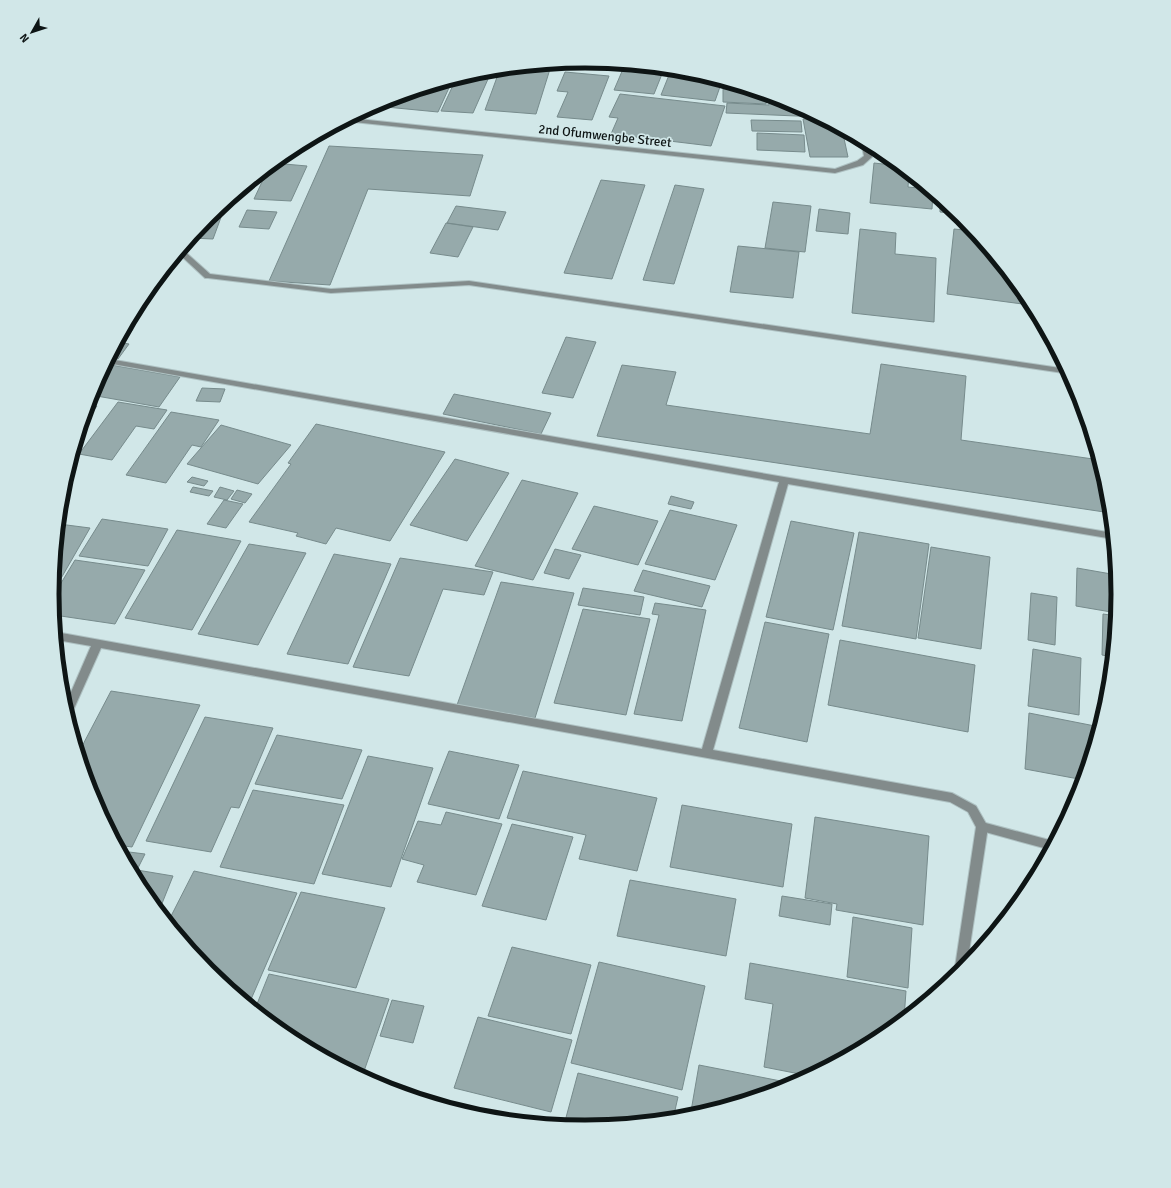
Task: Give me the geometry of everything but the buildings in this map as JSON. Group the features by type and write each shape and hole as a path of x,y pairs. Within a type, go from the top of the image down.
{"street":[{"name":"2nd Ofumwengbe Street","path":"355,121 835,171 860,163 868,157 866,149"},
{"path":"184,254 208,276 331,291 469,283 1062,371"},
{"path":"113,362 784,480 1108,535"},
{"path":"707,752 784,480"},
{"path":"61,637 707,752 952,798 972,809 982,826 962,962"},
{"path":"71,704 98,643"},
{"path":"982,826 1048,845"}]}
